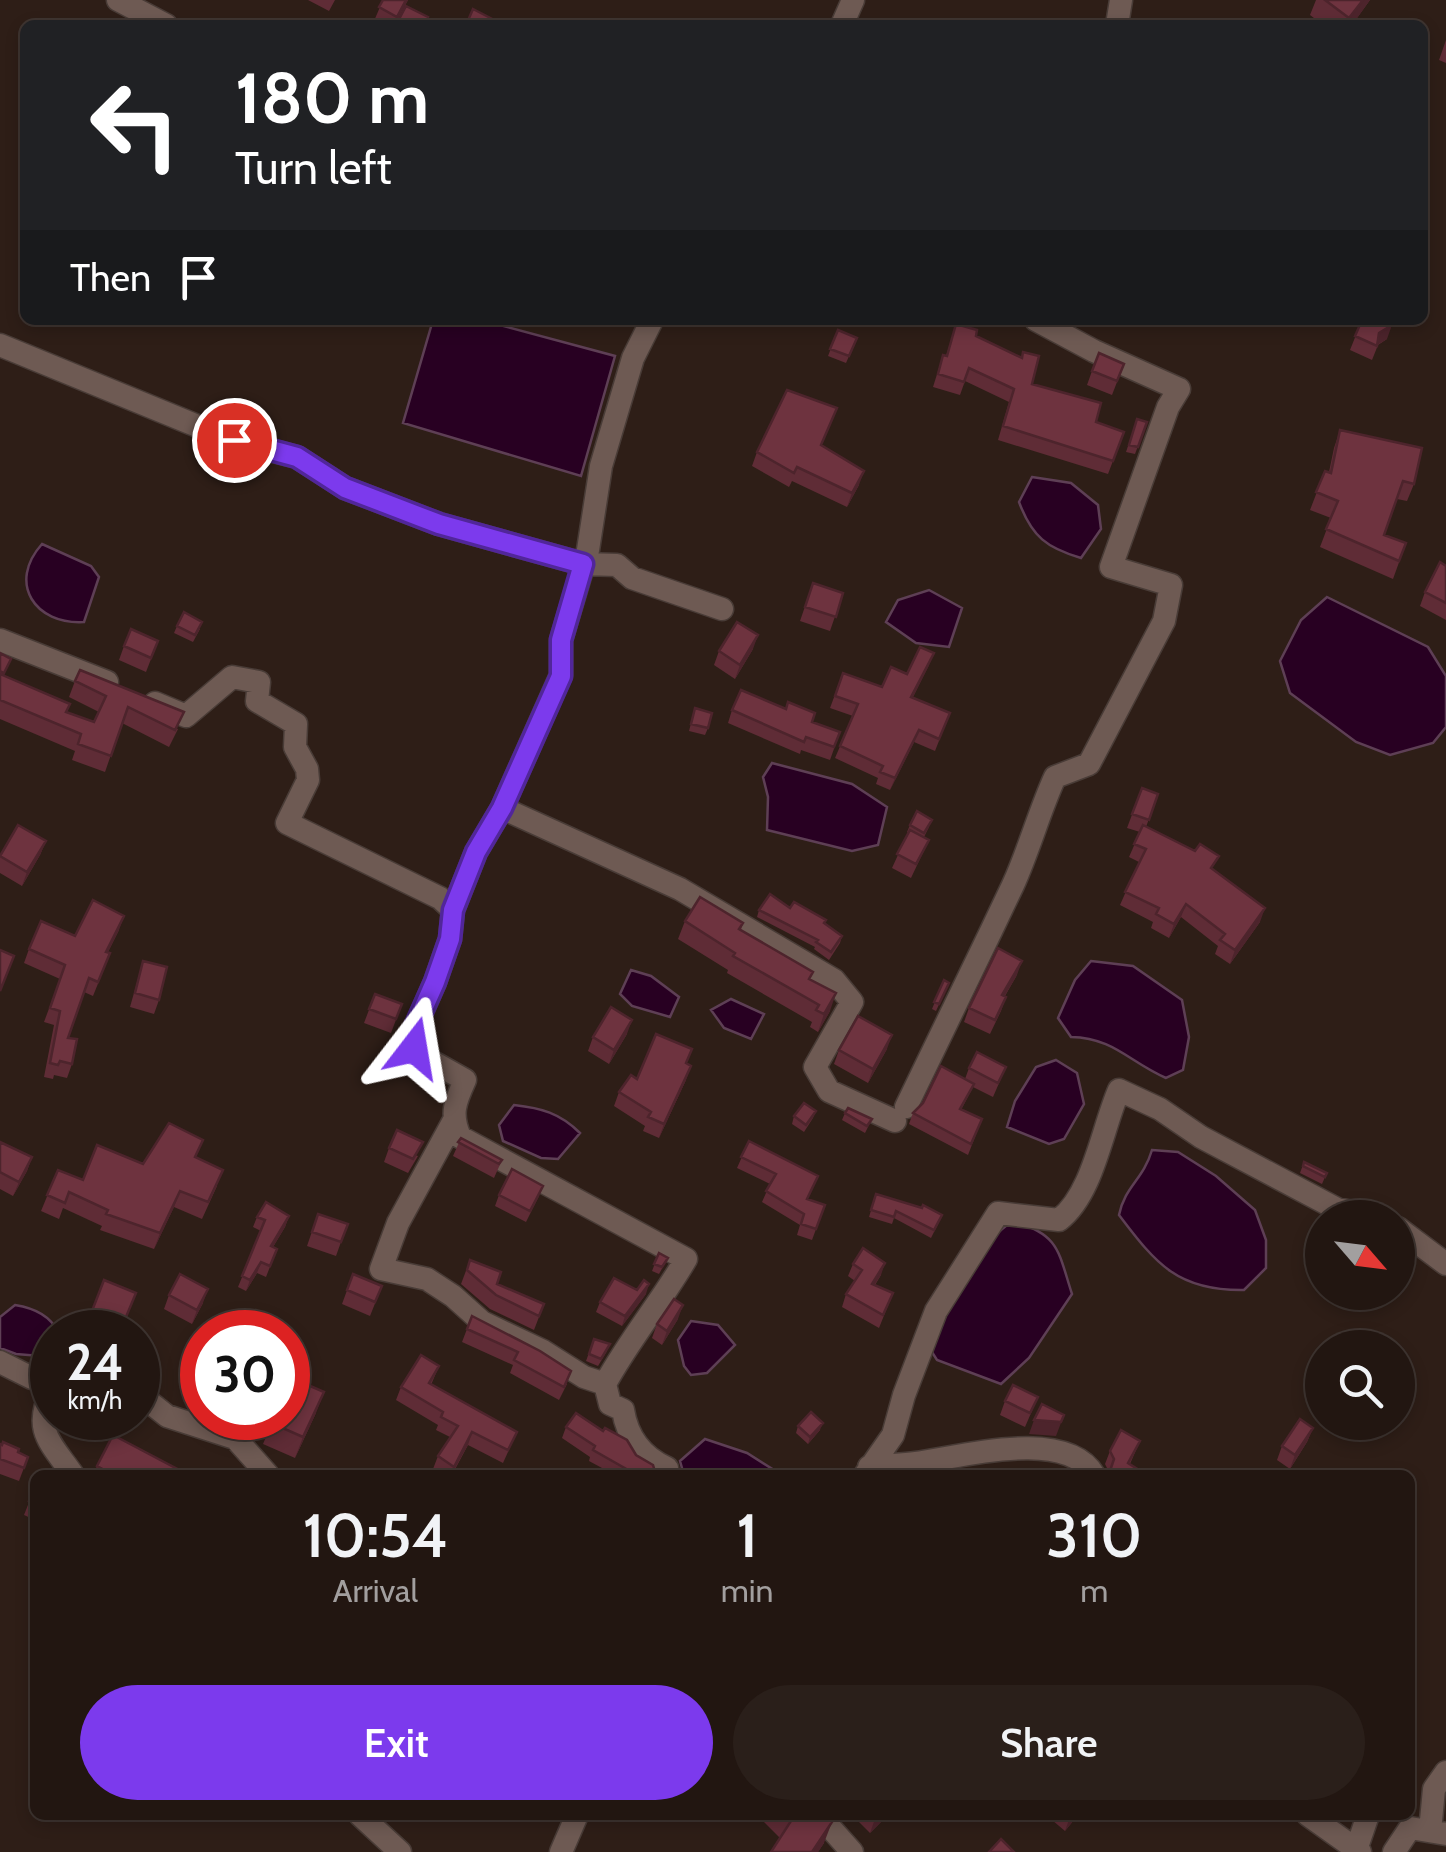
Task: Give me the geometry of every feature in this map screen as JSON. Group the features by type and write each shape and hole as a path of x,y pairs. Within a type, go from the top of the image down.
{"street":[{"path":"118,0 156,20"},
{"path":"650,325 633,358 601,466 583,564 561,640 561,676 502,808 476,852 453,910 450,939 411,1036 414,1048 424,1057 464,1080 453,1106 453,1122 460,1137 686,1259 664,1296 629,1340 605,1384 610,1404 623,1410 627,1433 654,1463 666,1470"},
{"path":"502,808 680,889 834,980 852,1002 815,1067 830,1091 901,1114 966,989 1055,777 1089,764 1164,621 1171,585 1111,568 1168,407 1179,388 1045,325"},
{"path":"0,345 234,440 297,457 345,488 439,524 583,564 617,566 632,578 722,608"},
{"path":"0,640 186,716 232,678 260,682 256,701 296,724 295,746 307,769 308,780 287,823 440,898 453,910"},
{"path":"868,1470 894,1435 904,1395 936,1312 998,1213 1060,1220 1074,1209 1119,1090 1160,1109 1201,1137 1319,1200"},
{"path":"453,1122 398,1223 381,1269 427,1280 453,1296 482,1322 605,1384"},
{"path":"1415,1241 1446,1264"},
{"path":"0,1362 30,1377"},
{"path":"160,1410 235,1438 264,1470"},
{"path":"49,1440 70,1470"},
{"path":"873,1470 1012,1447 1063,1453 1091,1470"},
{"path":"1394,1852 1410,1828 1438,1832 1434,1789 1446,1772"},
{"path":"365,1820 400,1852"},
{"path":"562,1852 575,1820"},
{"path":"823,1820 852,1852"},
{"path":"1315,1820 1358,1851 1367,1820"}],"shaded area":[{"path":"432,325 500,325 615,356 581,476 403,423"},
{"path":"1032,477 1071,483 1098,505 1101,529 1081,558 1050,545 1029,524 1019,502"},
{"path":"42,544 91,566 99,577 84,622 52,617 32,599 27,573"},
{"path":"929,590 962,608 949,647 916,643 886,622 898,600"},
{"path":"1327,597 1428,647 1446,676 1446,727 1433,743 1390,755 1356,742 1290,693 1280,661 1301,620"},
{"path":"772,763 852,784 887,807 878,845 852,851 767,830 768,797 763,777"},
{"path":"1091,961 1133,966 1182,1000 1189,1037 1183,1070 1166,1078 1110,1046 1071,1037 1058,1018 1075,980"},
{"path":"631,970 651,976 679,997 670,1017 632,1006 620,994"},
{"path":"731,999 764,1014 751,1039 724,1028 711,1010"},
{"path":"1056,1060 1077,1073 1084,1104 1064,1139 1049,1144 1007,1127 1015,1101 1036,1067"},
{"path":"514,1105 550,1113 580,1133 558,1159 541,1158 503,1141 499,1125"},
{"path":"1152,1150 1178,1152 1216,1176 1255,1210 1266,1240 1266,1268 1244,1290 1202,1286 1185,1280 1157,1261 1119,1215"},
{"path":"1013,1221 1049,1239 1072,1294 1029,1358 1001,1384 937,1360 930,1349 974,1262 998,1232"},
{"path":"15,1305 34,1310 30,1310 30,1355 0,1348 0,1317"},
{"path":"691,1321 718,1325 735,1345 707,1373 691,1375 684,1366 678,1340"},
{"path":"705,1439 747,1453 774,1470 683,1470 680,1461"}],"building":[{"path":"383,0 406,0 397,17 379,7"},
{"path":"1325,0 1363,0 1349,18"},
{"path":"406,6 428,17 426,20 399,20"},
{"path":"473,9 494,20 468,20"},
{"path":"956,325 960,325 977,330 976,336 1022,358 1023,352 1039,356 1032,384 1101,403 1096,422 1124,432 1113,461 1003,426 1014,389 969,368 964,382 938,374 943,355 947,356"},
{"path":"1360,325 1392,325 1379,333 1377,346 1355,336"},
{"path":"838,330 857,338 849,356 830,349"},
{"path":"1099,353 1124,364 1117,381 1092,371"},
{"path":"787,390 837,408 821,445 864,471 852,493 797,467 794,473 757,452"},
{"path":"1137,419 1147,422 1138,447 1129,445"},
{"path":"1340,430 1422,448 1414,484 1403,481 1384,535 1406,543 1399,561 1326,529 1338,501 1316,492 1325,471 1331,473"},
{"path":"1440,562 1446,566 1446,603 1425,592"},
{"path":"813,583 843,593 836,617 805,607"},
{"path":"184,612 202,622 195,635 177,626"},
{"path":"737,622 758,635 740,665 719,651"},
{"path":"131,629 158,641 151,658 124,646"},
{"path":"920,647 934,653 911,697 950,713 939,739 919,730 895,778 880,772 883,766 840,746 858,704 835,696 843,673 882,687 891,667 907,674"},
{"path":"0,653 11,659 4,673 0,671"},
{"path":"80,670 184,712 175,730 128,707 111,756 78,744 81,734 0,700 0,674 70,704 66,712 94,722 106,696 75,681"},
{"path":"741,690 786,709 788,702 815,713 812,722 840,732 834,747 806,737 804,742 732,710"},
{"path":"695,708 712,713 708,728 691,724"},
{"path":"1142,788 1158,794 1149,820 1132,814"},
{"path":"917,811 932,820 924,833 910,825"},
{"path":"18,825 46,841 27,872 0,856"},
{"path":"1143,825 1195,851 1200,844 1219,856 1211,868 1265,908 1235,950 1220,940 1225,934 1186,904 1174,924 1156,914 1159,908 1125,892 1146,849 1134,844"},
{"path":"910,830 929,840 916,864 897,854"},
{"path":"770,894 790,908 794,902 826,920 824,923 842,936 831,952 818,940 759,910"},
{"path":"700,897 743,923 739,929 813,972 809,979 836,993 824,1014 816,1010 819,1005 733,956 735,953 685,921"},
{"path":"93,900 124,916 106,952 110,953 98,982 89,978 68,1038 77,1039 72,1064 60,1061 58,1065 50,1063 60,1011 50,1008 65,965 29,949 41,921 75,936"},
{"path":"998,948 1022,961 1002,995 1006,997 995,1020 969,1008"},
{"path":"0,950 14,956 0,991"},
{"path":"143,961 167,967 159,1000 135,993"},
{"path":"944,980 949,983 939,1004 934,1002"},
{"path":"375,994 402,1004 396,1019 369,1009"},
{"path":"611,1007 632,1020 614,1050 593,1037"},
{"path":"858,1016 892,1035 873,1069 839,1050"},
{"path":"656,1034 692,1049 686,1063 691,1066 664,1124 648,1117 651,1112 619,1092 631,1075 637,1079"},
{"path":"977,1052 1006,1067 998,1083 969,1068"},
{"path":"941,1066 974,1084 960,1109 982,1119 971,1144 913,1113 923,1103"},
{"path":"804,1103 816,1111 806,1125 794,1116"},
{"path":"848,1108 872,1119 867,1126 845,1113"},
{"path":"169,1123 203,1140 195,1157 223,1170 208,1202 180,1191 160,1233 106,1214 108,1210 69,1192 65,1203 47,1195 58,1170 83,1180 97,1145 143,1164"},
{"path":"397,1130 423,1142 413,1159 389,1148"},
{"path":"461,1138 502,1160 499,1164 458,1142"},
{"path":"749,1141 818,1176 807,1199 825,1205 816,1229 801,1224 804,1214 766,1191 776,1174 741,1157"},
{"path":"0,1142 32,1157 19,1182 0,1172"},
{"path":"1304,1162 1327,1173 1325,1177 1303,1166"},
{"path":"512,1169 543,1186 530,1211 499,1195"},
{"path":"876,1194 922,1208 923,1205 942,1215 934,1230 896,1211 894,1217 871,1210"},
{"path":"266,1202 289,1216 271,1246 277,1249 270,1266 261,1262 250,1280 242,1276 265,1220 257,1217"},
{"path":"318,1214 348,1224 341,1242 312,1232"},
{"path":"863,1248 885,1263 872,1284 893,1293 883,1315 846,1294 862,1270 853,1264"},
{"path":"659,1253 668,1258 662,1267 654,1264"},
{"path":"470,1260 501,1272 497,1284 544,1304 539,1316 496,1295 467,1270"},
{"path":"180,1274 208,1289 197,1310 169,1295"},
{"path":"353,1274 382,1286 375,1302 347,1290"},
{"path":"614,1278 637,1290 644,1280 649,1284 625,1316 600,1302"},
{"path":"104,1280 136,1293 129,1310 92,1310"},
{"path":"674,1299 683,1305 667,1331 657,1324"},
{"path":"472,1316 571,1371 564,1387 514,1360 518,1352 467,1329"},
{"path":"594,1339 610,1344 601,1359 589,1354"},
{"path":"421,1355 439,1366 429,1383 517,1432 508,1450 472,1432 454,1467 438,1456 458,1426 441,1417 443,1412 401,1387"},
{"path":"1013,1385 1038,1397 1030,1413 1005,1401"},
{"path":"310,1386 324,1392 310,1422"},
{"path":"1042,1404 1064,1415 1061,1422 1034,1420"},
{"path":"811,1412 823,1423 810,1437 798,1426"},
{"path":"576,1413 603,1431 605,1428 627,1440 636,1455 654,1470 628,1470 593,1450 595,1446 566,1427"},
{"path":"1300,1419 1305,1422 1305,1440 1295,1455 1282,1446"},
{"path":"1121,1430 1140,1441 1128,1463 1139,1470 1110,1470 1114,1459 1110,1451"},
{"path":"110,1440 122,1440 179,1470 105,1470 97,1466"},
{"path":"3,1442 28,1457 24,1468 0,1459"},
{"path":"791,1821 832,1822 812,1852 771,1852"},
{"path":"1001,1839 1014,1852 989,1852"}],"route":[{"path":"234,440 297,457 345,488 439,524 583,564 561,640 561,676 502,808 476,852 453,910 450,939 411,1036 414,1048"}]}
